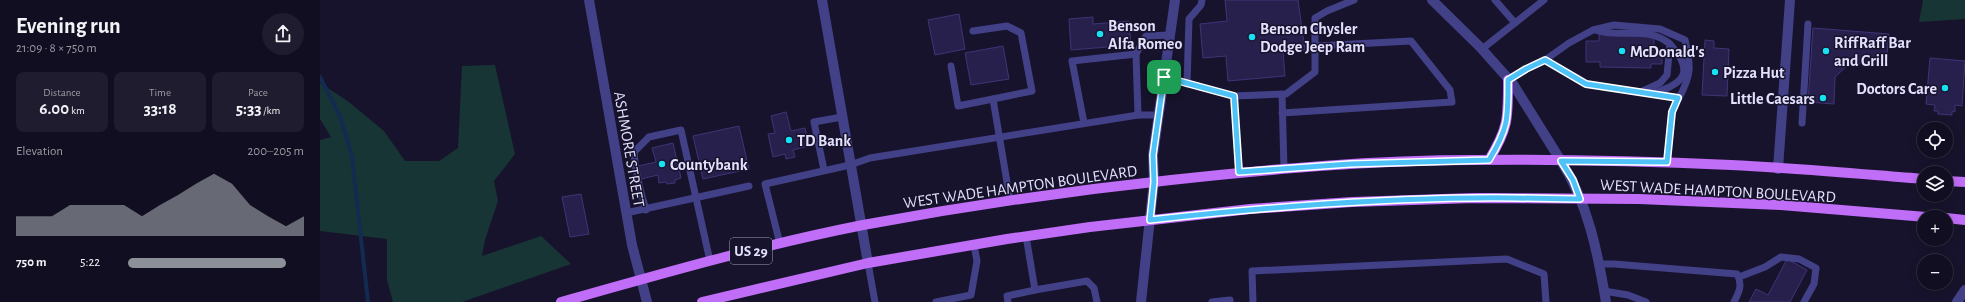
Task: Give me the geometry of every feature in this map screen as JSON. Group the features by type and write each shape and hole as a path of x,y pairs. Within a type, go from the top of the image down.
{"main road":[{"path":"1489,160 1505,131 1508,108 1508,80"},
{"name":"WEST WADE HAMPTON BOULEVARD","path":"561,302 710,261 861,226 1010,200 1239,172 1350,164 1489,160 1667,162 1778,168 1917,178"},
{"path":"1953,181 1965,182"},
{"name":"WEST WADE HAMPTON BOULEVARD","path":"702,302 868,263 1026,236 1250,209 1352,202 1474,198 1639,199 1781,205 1917,216"},
{"path":"1953,219 1965,220"}],"street":[{"name":"ASHMORE STREET","path":"589,0 632,245 647,302"},
{"path":"822,0 868,263"},
{"path":"1141,302 1154,182 1153,155 1175,0"},
{"path":"1432,0 1482,49 1521,95 1573,180 1600,264 1606,302"},
{"path":"1778,168 1790,0"},
{"path":"1957,302 1965,290"}],"lane":[{"path":"1187,84 1189,19 1201,5 1202,0"},
{"path":"1164,77 1234,96 1286,94 1315,72 1315,18 1327,11 1354,0"},
{"path":"1495,0 1515,23"},
{"path":"1482,49 1544,0"},
{"path":"1802,123 1808,24"},
{"path":"951,66 958,106 1032,91 1021,33 1007,26 973,31"},
{"path":"1508,80 1545,60 1569,43 1593,30 1614,26 1660,29 1685,40 1689,58 1688,80 1672,112 1667,162"},
{"path":"1593,30 1604,33 1654,34 1670,44 1682,57 1684,69 1680,81 1670,88 1654,93"},
{"path":"1138,115 1136,54 1146,36 1170,34"},
{"path":"1282,112 1452,102 1450,90 1411,41 1315,46"},
{"path":"1641,92 1660,83 1667,76 1670,44"},
{"path":"1084,123 1072,61 1136,54"},
{"path":"1545,60 1586,84 1654,93 1678,98"},
{"path":"1282,94 1284,169"},
{"path":"1234,96 1239,172"},
{"path":"993,99 1001,137 1010,200"},
{"path":"780,244 765,184 850,165 870,158 1084,123 1138,115 1158,115"},
{"path":"824,170 814,122 842,117"},
{"path":"646,210 639,188 634,152 649,137 681,130 710,261"},
{"path":"626,213 646,210 749,186"},
{"path":"1026,236 1035,290"},
{"path":"936,302 972,295 977,261 974,245"},
{"path":"1739,277 1765,267 1781,257 1799,259 1816,268 1814,284 1804,302"},
{"path":"1253,302 1252,271 1507,259 1544,274 1546,302"},
{"path":"868,263 875,302"},
{"path":"1600,264 1737,274 1741,280 1740,290 1734,302"},
{"path":"1008,302 1008,296 1087,281 1094,288 1097,302"},
{"path":"1604,291 1628,295 1646,302"},
{"path":"1212,302 1230,300 1230,302"}],"green space":[{"path":"1923,0 1965,0 1965,19 1919,22"},
{"path":"495,65 515,154 494,181 498,201 485,240 482,256 541,236 571,264 462,302 393,302 387,280 387,239 320,231 320,140 331,137 320,119 320,83 349,102 384,131 405,161 439,161 458,148 462,66"}],"building":[{"name":"Benson Chysler Dodge Jeep Ram","path":"1225,0 1298,0 1305,50 1283,52 1285,76 1228,81 1226,56 1203,58 1200,24 1227,21"},
{"path":"959,14 965,49 935,55 928,20"},
{"name":"Benson Alfa Romeo","path":"1093,17 1093,24 1129,21 1131,45 1071,50 1069,19"},
{"path":"1813,28 1889,34 1886,65 1850,63 1835,77 1834,104 1808,102"},
{"name":"McDonald's","path":"1599,34 1654,36 1654,49 1658,49 1658,53 1662,53 1662,64 1651,64 1651,68 1600,67 1600,62 1586,62 1586,41 1599,41"},
{"name":"Pizza Hut","path":"1705,40 1714,41 1714,48 1729,49 1727,96 1702,95"},
{"path":"1003,46 1009,79 971,85 965,53"},
{"name":"Doctors Care","path":"1930,58 1965,61 1962,106 1955,105 1955,112 1952,111 1952,115 1938,114 1938,111 1934,111 1935,105 1926,104"},
{"name":"TD Bank","path":"786,112 791,131 805,128 809,146 793,150 795,157 786,159 785,154 773,157 768,134 775,133 771,116"},
{"path":"739,126 749,169 703,179 693,136"},
{"name":"Countybank","path":"673,143 681,178 675,180 675,183 667,184 666,182 659,183 658,175 641,179 638,166 656,162 652,148"},
{"path":"581,194 589,234 570,237 562,197"},
{"path":"1787,259 1807,270 1790,302 1749,302 1756,289 1768,295"}],"waterway":[{"path":"320,77 340,116 352,156 368,302"}],"place":[{"name":"Benson Alfa Romeo","path":"1100,34"},
{"name":"Benson Chysler Dodge Jeep Ram","path":"1252,37"},
{"name":"McDonald's","path":"1622,51"},
{"name":"RiffRaff Bar and Grill","path":"1826,51"},
{"name":"Pizza Hut","path":"1715,72"},
{"name":"Doctors Care","path":"1945,88"},
{"name":"Little Caesars","path":"1823,98"},
{"name":"TD Bank","path":"789,140"},
{"name":"Countybank","path":"662,164"}],"route":[{"path":"1545,60 1586,84 1654,93 1678,98 1672,112 1667,162 1561,161 1573,180 1580,199 1474,198 1352,202 1250,209 1150,220 1154,182 1153,155 1164,77 1234,96 1239,172 1350,164 1489,160 1505,131 1508,108 1508,80 1545,60"}]}
